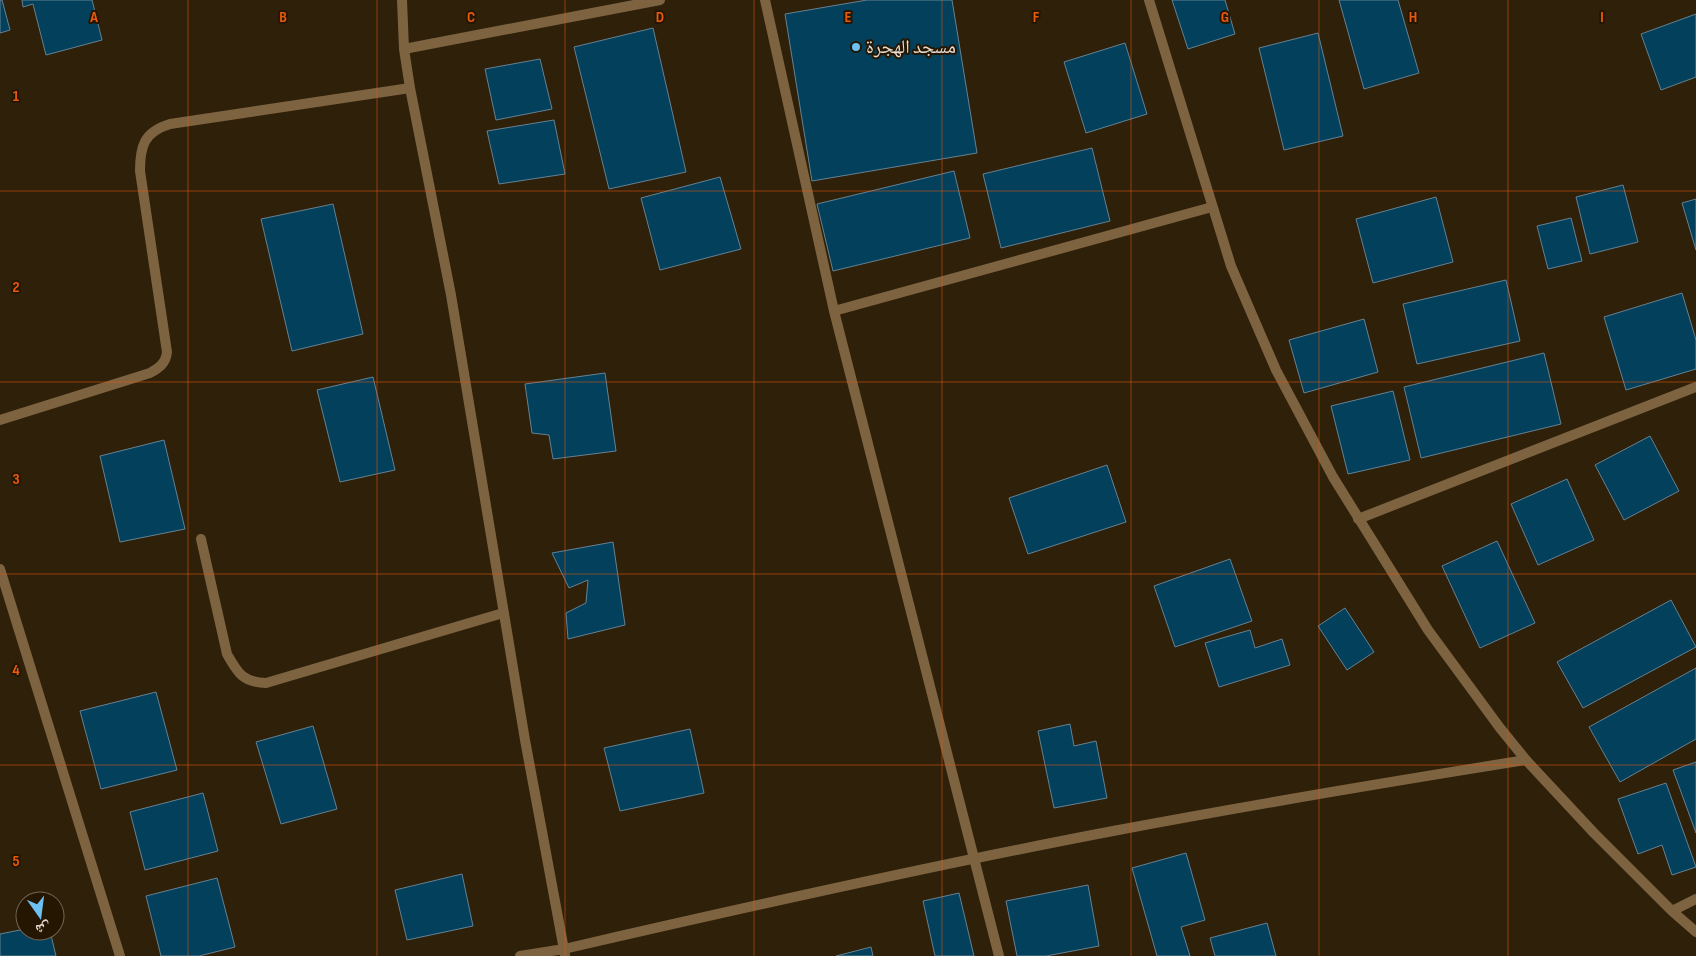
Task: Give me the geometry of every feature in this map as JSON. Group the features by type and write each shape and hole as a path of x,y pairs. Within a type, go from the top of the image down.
{"street":[{"path":"402,0 404,49 410,88 451,295 503,614 565,953"},
{"path":"404,49 660,0"},
{"path":"765,0 834,311 999,956"},
{"path":"1149,0 1231,266 1276,370 1332,477 1428,630 1500,728 1526,760 1594,833 1672,912 1696,932"},
{"path":"0,420 150,373 164,362 166,352 140,171 140,158 149,134 157,128 170,124 410,88"},
{"path":"834,311 1212,207"},
{"path":"1358,519 1696,387"},
{"path":"201,539 226,654 243,677 254,682 266,682 503,614"},
{"path":"0,569 120,956"},
{"path":"520,956 565,953 700,918 974,859 1240,808 1526,760"},
{"path":"1672,912 1696,899"}],"building":[{"path":"0,0 2,0 10,30 0,33"},
{"path":"22,0 92,0 102,40 46,55 33,4 23,7"},
{"path":"867,0 952,0 977,153 812,181 785,14"},
{"path":"1172,0 1225,0 1235,34 1188,49"},
{"path":"1339,0 1398,0 1419,73 1364,89"},
{"path":"1696,14 1696,77 1661,90 1641,34"},
{"path":"653,28 686,172 609,189 574,47"},
{"path":"1318,33 1343,136 1284,150 1259,48"},
{"path":"1125,43 1147,114 1086,133 1064,62"},
{"path":"540,59 552,109 496,120 485,69"},
{"path":"554,120 565,174 499,184 487,131"},
{"path":"1092,148 1110,221 1001,248 983,174"},
{"path":"954,171 970,238 833,271 817,204"},
{"path":"720,177 741,249 660,270 641,198"},
{"path":"1623,185 1638,242 1590,254 1576,197"},
{"path":"1436,197 1453,262 1373,283 1356,219"},
{"path":"1696,199 1696,250 1682,203"},
{"path":"333,204 363,334 292,351 261,219"},
{"path":"1571,218 1582,261 1548,269 1537,226"},
{"path":"1506,280 1520,341 1417,364 1403,304"},
{"path":"1682,293 1696,340 1696,369 1626,390 1604,317"},
{"path":"1364,319 1378,372 1304,393 1289,340"},
{"path":"1544,353 1561,424 1421,458 1404,387"},
{"path":"605,373 616,451 553,459 549,435 532,433 525,384"},
{"path":"373,377 395,470 340,482 317,390"},
{"path":"1393,391 1410,460 1348,474 1331,406"},
{"path":"1650,436 1679,491 1624,520 1595,465"},
{"path":"164,440 185,529 120,542 100,456"},
{"path":"1107,465 1126,522 1028,554 1009,498"},
{"path":"1567,479 1594,540 1538,565 1511,504"},
{"path":"1497,541 1535,623 1480,648 1442,566"},
{"path":"613,542 625,625 568,639 566,613 586,603 588,580 569,588 552,553"},
{"path":"1230,559 1252,621 1175,647 1154,586"},
{"path":"1671,600 1696,647 1583,708 1557,662"},
{"path":"1345,608 1374,652 1347,670 1318,626"},
{"path":"1250,630 1255,648 1282,639 1290,665 1219,687 1205,643"},
{"path":"1696,668 1696,739 1620,782 1589,727"},
{"path":"156,692 177,770 101,789 80,711"},
{"path":"1070,724 1074,746 1096,741 1107,798 1054,808 1038,731"},
{"path":"313,726 337,809 281,824 256,742"},
{"path":"690,729 704,793 620,811 604,748"},
{"path":"1696,762 1696,833 1673,770"},
{"path":"1666,783 1696,867 1672,875 1662,845 1638,854 1618,799"},
{"path":"203,793 218,851 145,870 130,812"},
{"path":"1186,853 1205,920 1181,927 1190,956 1157,956 1132,868"},
{"path":"462,874 473,926 407,940 395,890"},
{"path":"217,878 235,947 199,956 161,956 146,896"},
{"path":"1088,885 1099,946 1046,956 1017,956 1006,901"},
{"path":"959,893 974,956 935,956 923,901"},
{"path":"1267,923 1276,956 1215,956 1210,938"},
{"path":"15,931 15,941 52,941 56,956 0,956 0,934"},
{"path":"871,947 873,956 836,956"}],"place":[{"name":"مسجد الهجرة","path":"856,47"}]}
